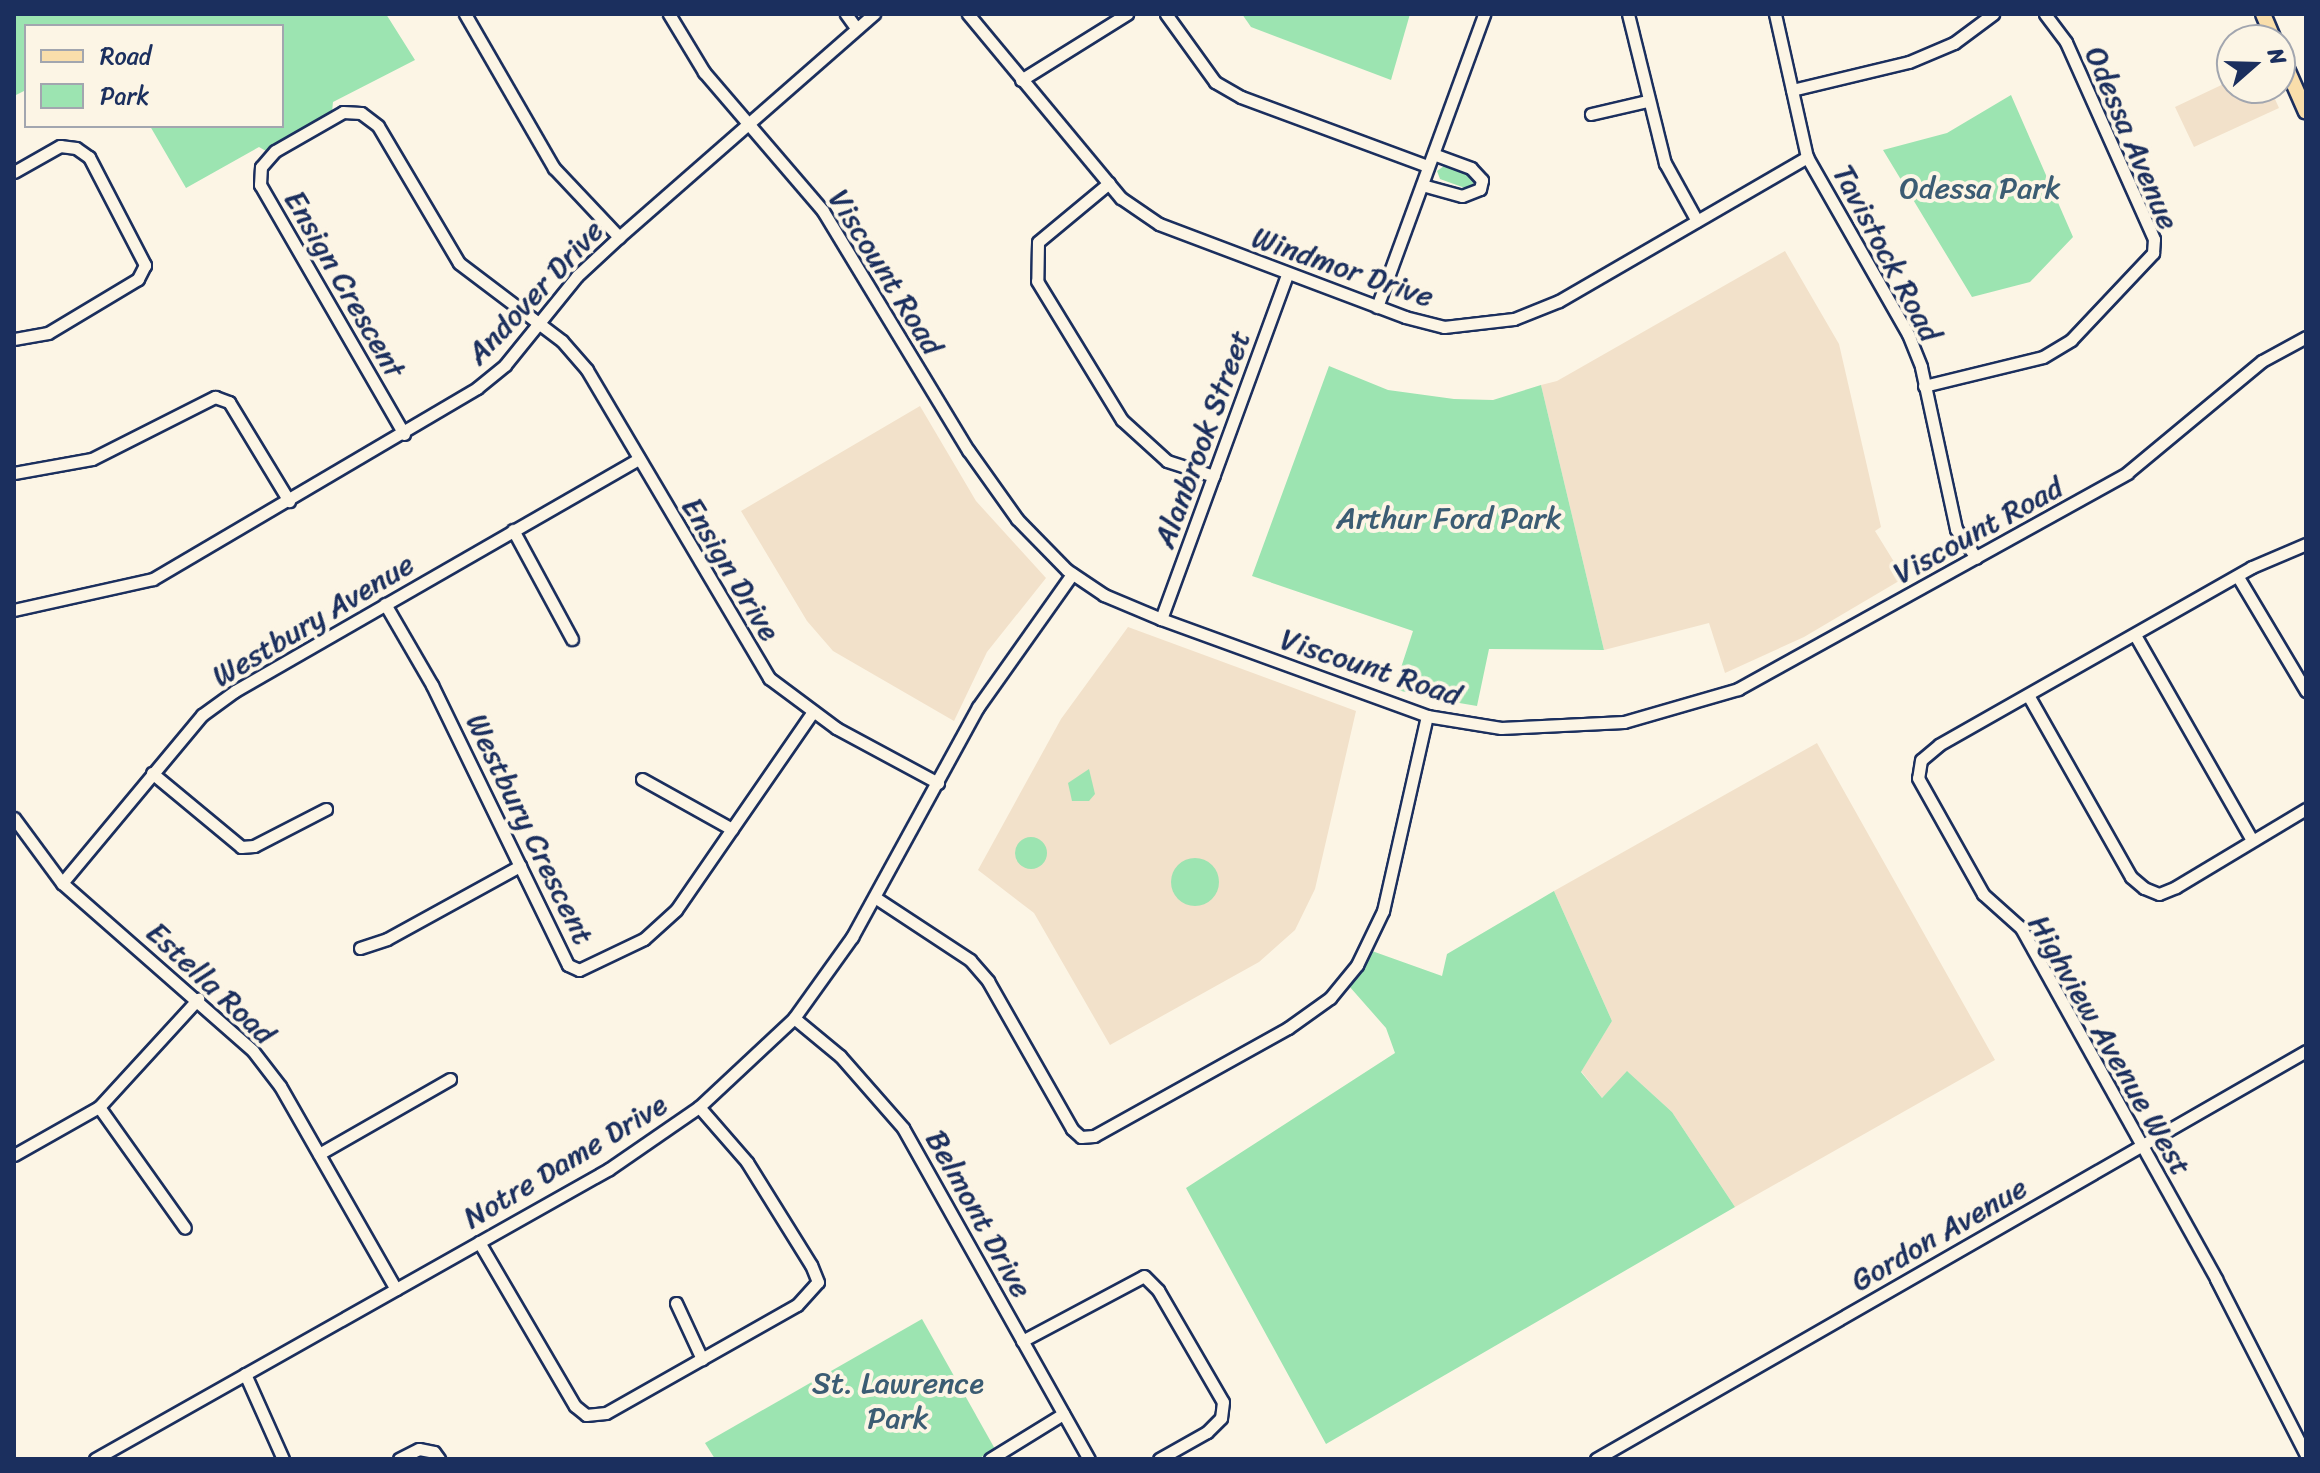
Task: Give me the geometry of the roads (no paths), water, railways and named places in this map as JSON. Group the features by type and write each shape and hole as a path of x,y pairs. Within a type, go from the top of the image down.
{"main road":[{"path":"2302,91 2306,112"}],"street":[{"path":"465,14 554,168 619,237"},
{"name":"Viscount Road","path":"669,14 704,72 823,211 968,450 1017,519 1072,574 1104,595 1161,619 1427,716 1501,728 1624,722 1675,708 1765,676 2127,473 2262,361 2306,337"},
{"path":"846,14 856,28"},
{"name":"Andover Drive","path":"14,610 153,579 404,434 505,365 537,324 619,237 874,14"},
{"name":"Windmor Drive","path":"968,14 1109,183 1159,224 1287,275 1444,327 1514,319 1559,301 1807,157"},
{"path":"1021,80 1127,14"},
{"path":"1166,14 1215,82 1241,97 1428,166"},
{"path":"1377,307 1484,14"},
{"path":"1628,14 1647,101 1665,163 1697,221"},
{"name":"Tavistock Road","path":"1775,14 1807,157 1908,334 1924,386 1956,529 1976,558"},
{"path":"1792,90 1909,62 1954,43 1993,14"},
{"name":"Odessa Avenue","path":"1924,386 2043,357 2071,340 2153,253 2154,239 2072,56 2045,14"},
{"path":"1591,114 1647,101"},
{"name":"Ensign Crescent","path":"404,434 260,185 261,167 275,151 343,112 361,113 378,126 459,263 537,324"},
{"path":"14,172 60,146 76,148 89,157 145,265 138,279 48,333 14,339"},
{"path":"1422,185 1462,196 1480,189 1482,180 1471,168 1433,154"},
{"path":"1109,183 1038,242 1037,281 1122,420 1167,461 1214,476"},
{"name":"Alanbrook Street","path":"1161,619 1287,275"},
{"name":"Ensign Drive","path":"537,324 562,341 587,370 769,678 812,713 938,783"},
{"path":"14,473 92,459 215,397 229,402 289,501"},
{"name":"Westbury Avenue","path":"62,883 202,715 235,691 639,459"},
{"path":"513,530 572,639"},
{"name":"Highview Avenue West","path":"2306,544 2238,577 1939,745 1921,760 1918,778 1983,894 2021,928 2142,1145 2306,1455"},
{"name":"Notre Dame Drive","path":"95,1459 609,1169 699,1107 794,1018 876,898 1009,656 1072,574"},
{"path":"2238,577 2306,691"},
{"name":"Westbury Crescent","path":"385,604 432,685 568,965 579,970 644,939 676,910 812,713"},
{"path":"2135,635 2252,840"},
{"path":"2028,695 2131,877 2144,888 2159,894 2176,887 2306,809"},
{"path":"876,898 970,960 988,981 1072,1129 1081,1137 1094,1136 1288,1028 1330,998 1357,965 1383,911 1427,716"},
{"path":"152,773 241,847 254,846 326,809"},
{"path":"642,779 732,829"},
{"name":"Estella Road","path":"15,821 62,883 198,999 271,1074 396,1289"},
{"path":"360,948 387,939 520,866"},
{"path":"14,1155 99,1107 198,999"},
{"name":"Belmont Drive","path":"794,1018 882,1098 1089,1459"},
{"name":"Gordon Avenue","path":"1596,1459 2306,1051"},
{"path":"319,1154 450,1079"},
{"path":"99,1107 185,1228"},
{"path":"479,1242 575,1406 586,1415 606,1413 797,1305 818,1282 777,1204 699,1107"},
{"path":"1022,1341 1144,1276 1158,1290 1223,1402 1221,1418 1207,1432 1159,1459"},
{"path":"676,1303 702,1359"},
{"path":"245,1374 283,1459"},
{"path":"990,1459 1063,1414"},
{"path":"399,1459 419,1449 434,1452 439,1459"}],"park label":[{"name":"Odessa Park","path":"1980,188"},
{"name":"Arthur Ford Park","path":"1449,518"},
{"name":"St. Lawrence Park","path":"898,1400"}]}
